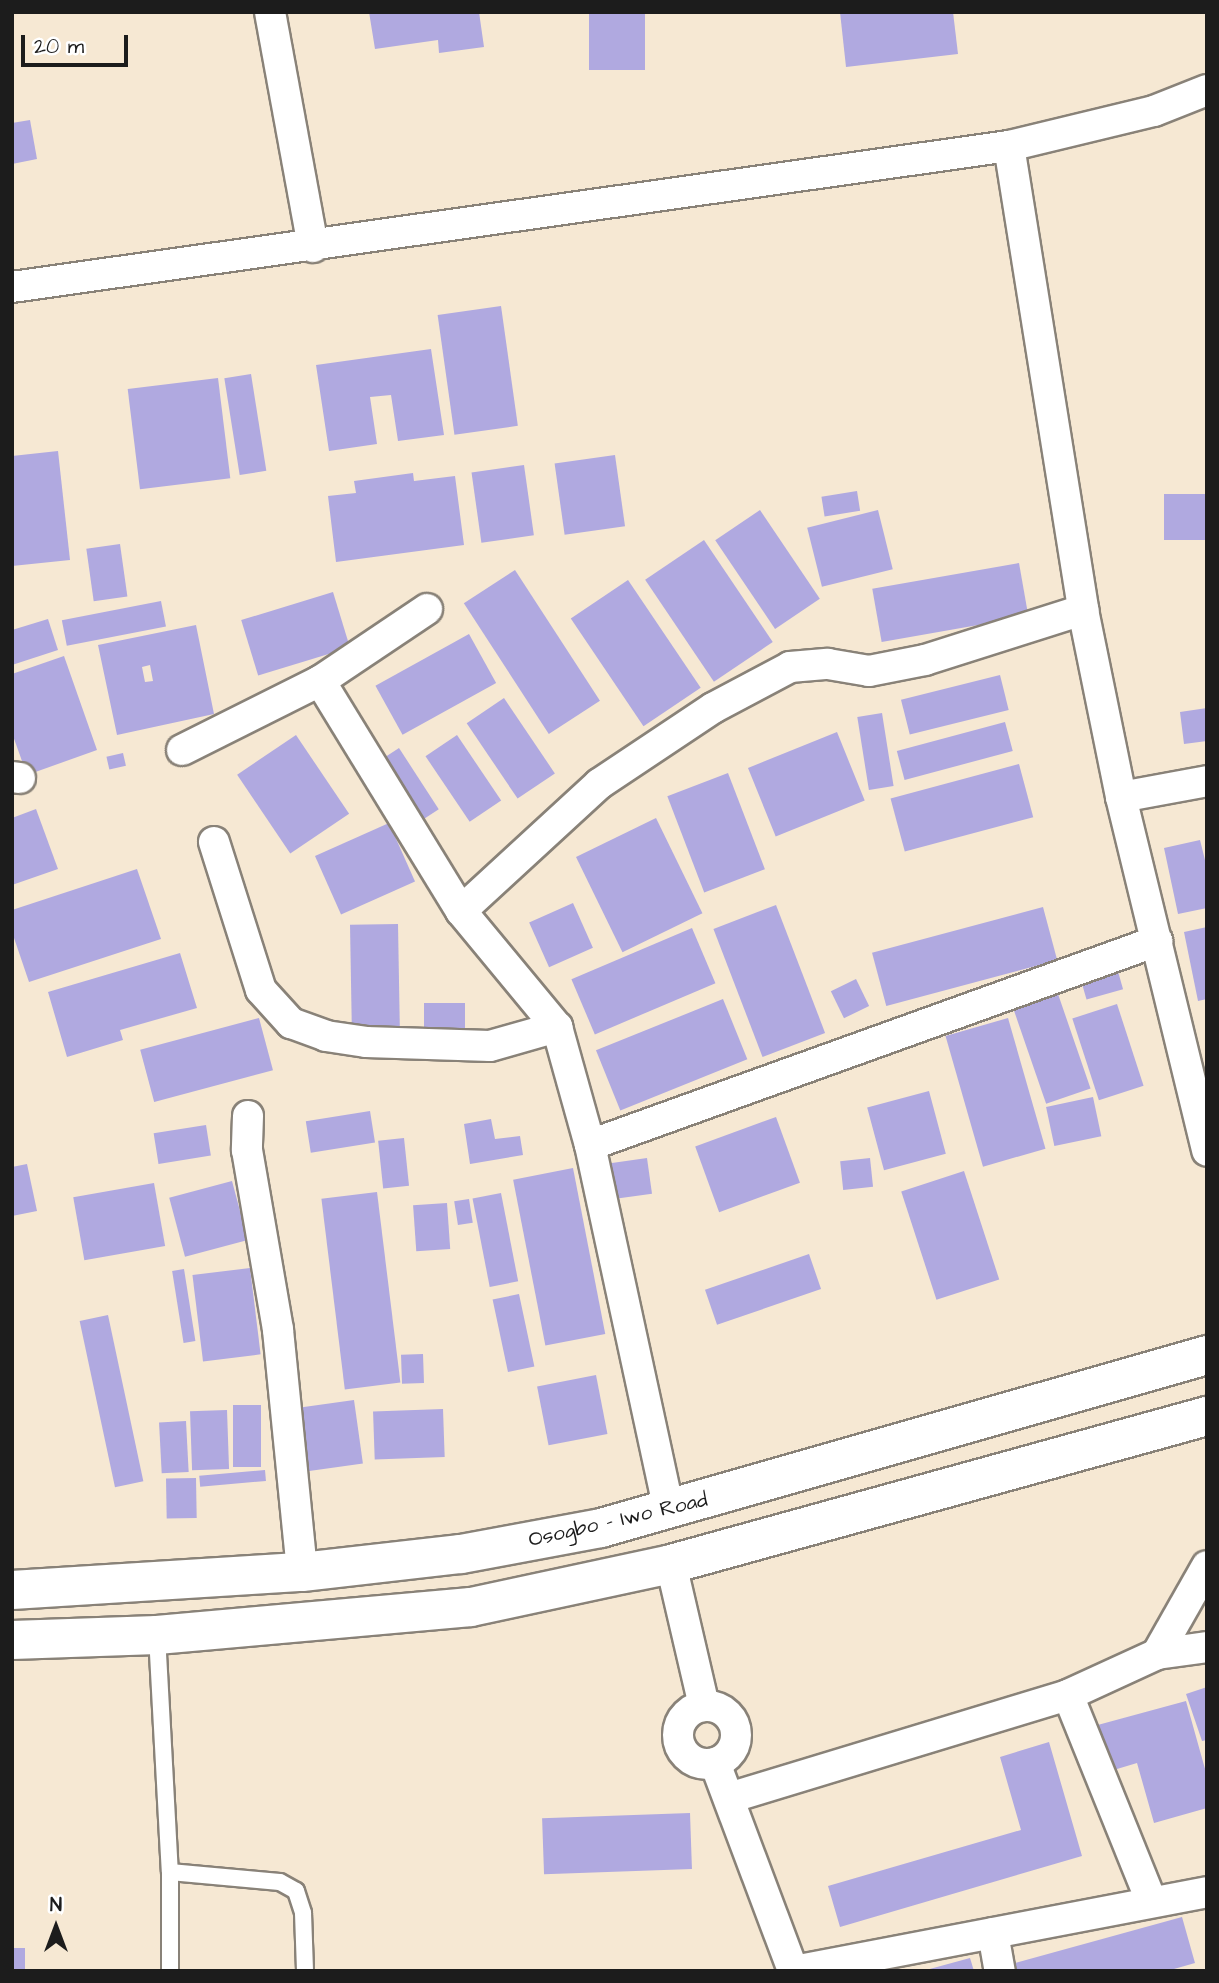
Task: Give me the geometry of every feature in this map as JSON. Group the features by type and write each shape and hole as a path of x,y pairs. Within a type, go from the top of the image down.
{"main road":[{"name":"Osogbo - Iwo Road","path":"12,1590 302,1572 461,1555 601,1528 1207,1355"},
{"path":"12,1640 157,1635 471,1607 671,1564 1207,1416"}],"street":[{"path":"270,12 313,247"},
{"path":"12,287 313,247 1009,146 1154,111 1207,90"},
{"path":"1009,146 1083,610 1122,797 1207,1151"},
{"path":"182,750 320,681 427,608"},
{"path":"461,911 599,784 713,708 790,667 828,664 869,671 891,667 925,660 1083,610"},
{"path":"320,681 461,911 557,1027 590,1145 669,1510"},
{"path":"1122,797 1207,781"},
{"path":"214,842 261,990 291,1023 326,1036 366,1042 490,1046 557,1027"},
{"path":"590,1145 1157,940"},
{"path":"248,1116 247,1150 278,1330 302,1572"},
{"path":"671,1564 704,1706"},
{"path":"1157,1654 1207,1566"},
{"path":"729,1798 1068,1695 1157,1654 1207,1647"},
{"path":"1068,1695 1151,1900"},
{"path":"704,1706 723,1710 735,1725 736,1735 730,1753 715,1763 697,1762 688,1758 679,1742 678,1732 686,1714 704,1706"},
{"path":"715,1763 794,1971 1151,1900 1207,1892"},
{"path":"993,1933 1000,1971"}],"lane":[{"path":"157,1635 170,1871 170,1971"},
{"path":"170,1871 280,1882 296,1891 303,1913 305,1971"}],"building":[{"path":"369,12 479,12 484,47 439,53 438,40 375,49"},
{"path":"589,12 645,12 645,70 589,70"},
{"path":"840,12 953,12 958,54 846,67"},
{"path":"30,120 37,159 12,164 12,123"},
{"path":"501,306 518,426 454,435 438,315"},
{"path":"431,349 444,435 398,441 391,395 370,397 377,444 329,451 316,365"},
{"path":"251,374 266,471 240,475 224,378"},
{"path":"218,378 230,478 140,489 128,389"},
{"path":"58,451 70,560 12,566 12,456"},
{"path":"615,455 625,526 565,535 555,463"},
{"path":"524,465 534,535 481,543 472,472"},
{"path":"413,473 414,481 455,476 464,545 336,562 328,496 356,493 354,481"},
{"path":"857,491 860,511 825,516 821,497"},
{"path":"1164,494 1207,494 1207,540 1164,540"},
{"path":"760,510 820,599 775,629 715,540"},
{"path":"878,510 893,569 822,587 807,528"},
{"path":"704,540 773,642 714,682 645,580"},
{"path":"120,544 127,596 94,601 86,549"},
{"path":"1019,563 1028,616 882,642 872,589"},
{"path":"515,570 600,701 549,734 464,603"},
{"path":"628,580 701,688 643,726 571,619"},
{"path":"333,592 350,647 258,676 241,620"},
{"path":"161,601 166,627 67,646 62,620"},
{"path":"48,619 58,650 12,665 12,630"},
{"path":"196,625 214,714 117,735 98,645","holes":["150,665 153,681 145,682 142,667"]},
{"path":"469,634 496,683 403,735 375,686"},
{"path":"64,656 97,750 27,775 12,733 12,674"},
{"path":"1000,675 1009,710 910,735 901,700"},
{"path":"504,698 555,773 518,799 467,723"},
{"path":"1207,708 1207,741 1184,744 1180,712"},
{"path":"882,713 894,786 869,790 857,717"},
{"path":"1005,722 1013,751 905,780 897,751"},
{"path":"837,732 865,801 776,837 748,768"},
{"path":"296,735 349,814 290,853 237,775"},
{"path":"457,735 501,800 470,822 425,756"},
{"path":"399,748 439,809 417,823 377,762"},
{"path":"123,753 126,766 109,769 106,757"},
{"path":"1019,764 1033,817 905,852 891,798"},
{"path":"728,773 765,869 704,892 667,796"},
{"path":"36,809 58,869 12,885 12,818"},
{"path":"656,818 702,913 622,952 576,857"},
{"path":"389,823 415,881 341,914 315,856"},
{"path":"1200,840 1207,868 1207,908 1178,914 1164,848"},
{"path":"137,869 161,939 29,982 12,932 12,910"},
{"path":"573,903 593,948 549,967 529,923"},
{"path":"776,905 825,1033 763,1057 713,929"},
{"path":"1043,907 1057,960 886,1006 872,953"},
{"path":"398,924 400,1027 352,1028 350,925"},
{"path":"1207,927 1207,999 1198,1001 1184,932"},
{"path":"692,928 715,983 595,1034 571,979"},
{"path":"180,953 197,1008 120,1030 123,1040 67,1057 48,992"},
{"path":"1117,968 1123,989 1087,1000 1080,978"},
{"path":"856,979 869,1006 844,1018 831,991"},
{"path":"1058,994 1091,1089 1046,1104 1014,1009"},
{"path":"723,999 747,1059 620,1111 596,1050"},
{"path":"424,1003 465,1003 465,1032 424,1032"},
{"path":"1117,1004 1144,1086 1099,1100 1072,1019"},
{"path":"259,1018 273,1070 154,1102 140,1050"},
{"path":"1008,1018 1045,1149 983,1167 946,1036"},
{"path":"929,1091 946,1154 884,1170 867,1108"},
{"path":"1093,1097 1101,1136 1054,1146 1046,1107"},
{"path":"370,1111 375,1143 311,1153 306,1121"},
{"path":"776,1117 800,1183 719,1212 695,1146"},
{"path":"491,1119 495,1139 520,1136 523,1155 470,1164 464,1124"},
{"path":"206,1125 211,1156 159,1164 154,1133"},
{"path":"404,1138 409,1186 383,1188 378,1141"},
{"path":"647,1158 652,1194 606,1200 601,1164"},
{"path":"870,1158 873,1187 843,1190 840,1161"},
{"path":"27,1164 37,1211 12,1216 12,1167"},
{"path":"573,1168 605,1334 545,1346 513,1180"},
{"path":"964,1171 999,1279 936,1300 901,1191"},
{"path":"232,1181 248,1240 185,1257 169,1198"},
{"path":"154,1183 165,1246 84,1260 73,1197"},
{"path":"377,1192 400,1383 345,1389 321,1199"},
{"path":"501,1193 518,1281 490,1287 473,1199"},
{"path":"469,1199 473,1223 458,1225 454,1201"},
{"path":"447,1203 450,1249 416,1251 413,1205"},
{"path":"809,1254 821,1289 717,1325 705,1290"},
{"path":"250,1268 261,1354 203,1361 192,1275"},
{"path":"184,1269 195,1341 184,1343 172,1271"},
{"path":"519,1294 534,1366 508,1372 493,1300"},
{"path":"108,1315 143,1481 115,1487 80,1321"},
{"path":"423,1354 424,1383 402,1384 401,1355"},
{"path":"596,1375 607,1434 549,1445 537,1386"},
{"path":"354,1400 363,1463 299,1472 290,1409"},
{"path":"233,1405 261,1405 261,1467 233,1467"},
{"path":"443,1409 445,1457 375,1459 373,1411"},
{"path":"227,1410 229,1469 192,1470 190,1411"},
{"path":"186,1421 189,1472 162,1473 159,1422"},
{"path":"265,1470 266,1481 200,1487 199,1476"},
{"path":"196,1478 197,1518 167,1519 166,1479"},
{"path":"1207,1687 1207,1740 1202,1741 1186,1694"},
{"path":"1186,1701 1207,1776 1207,1808 1154,1823 1137,1763 1107,1772 1094,1726"},
{"path":"1049,1742 1082,1856 840,1927 828,1886 1021,1830 1000,1757"},
{"path":"690,1813 692,1869 544,1874 542,1818"},
{"path":"1182,1917 1195,1963 1167,1971 1005,1971 1004,1966"},
{"path":"12,1948 25,1948 25,1971 12,1971"},
{"path":"970,1958 974,1971 926,1971 926,1970"}]}
